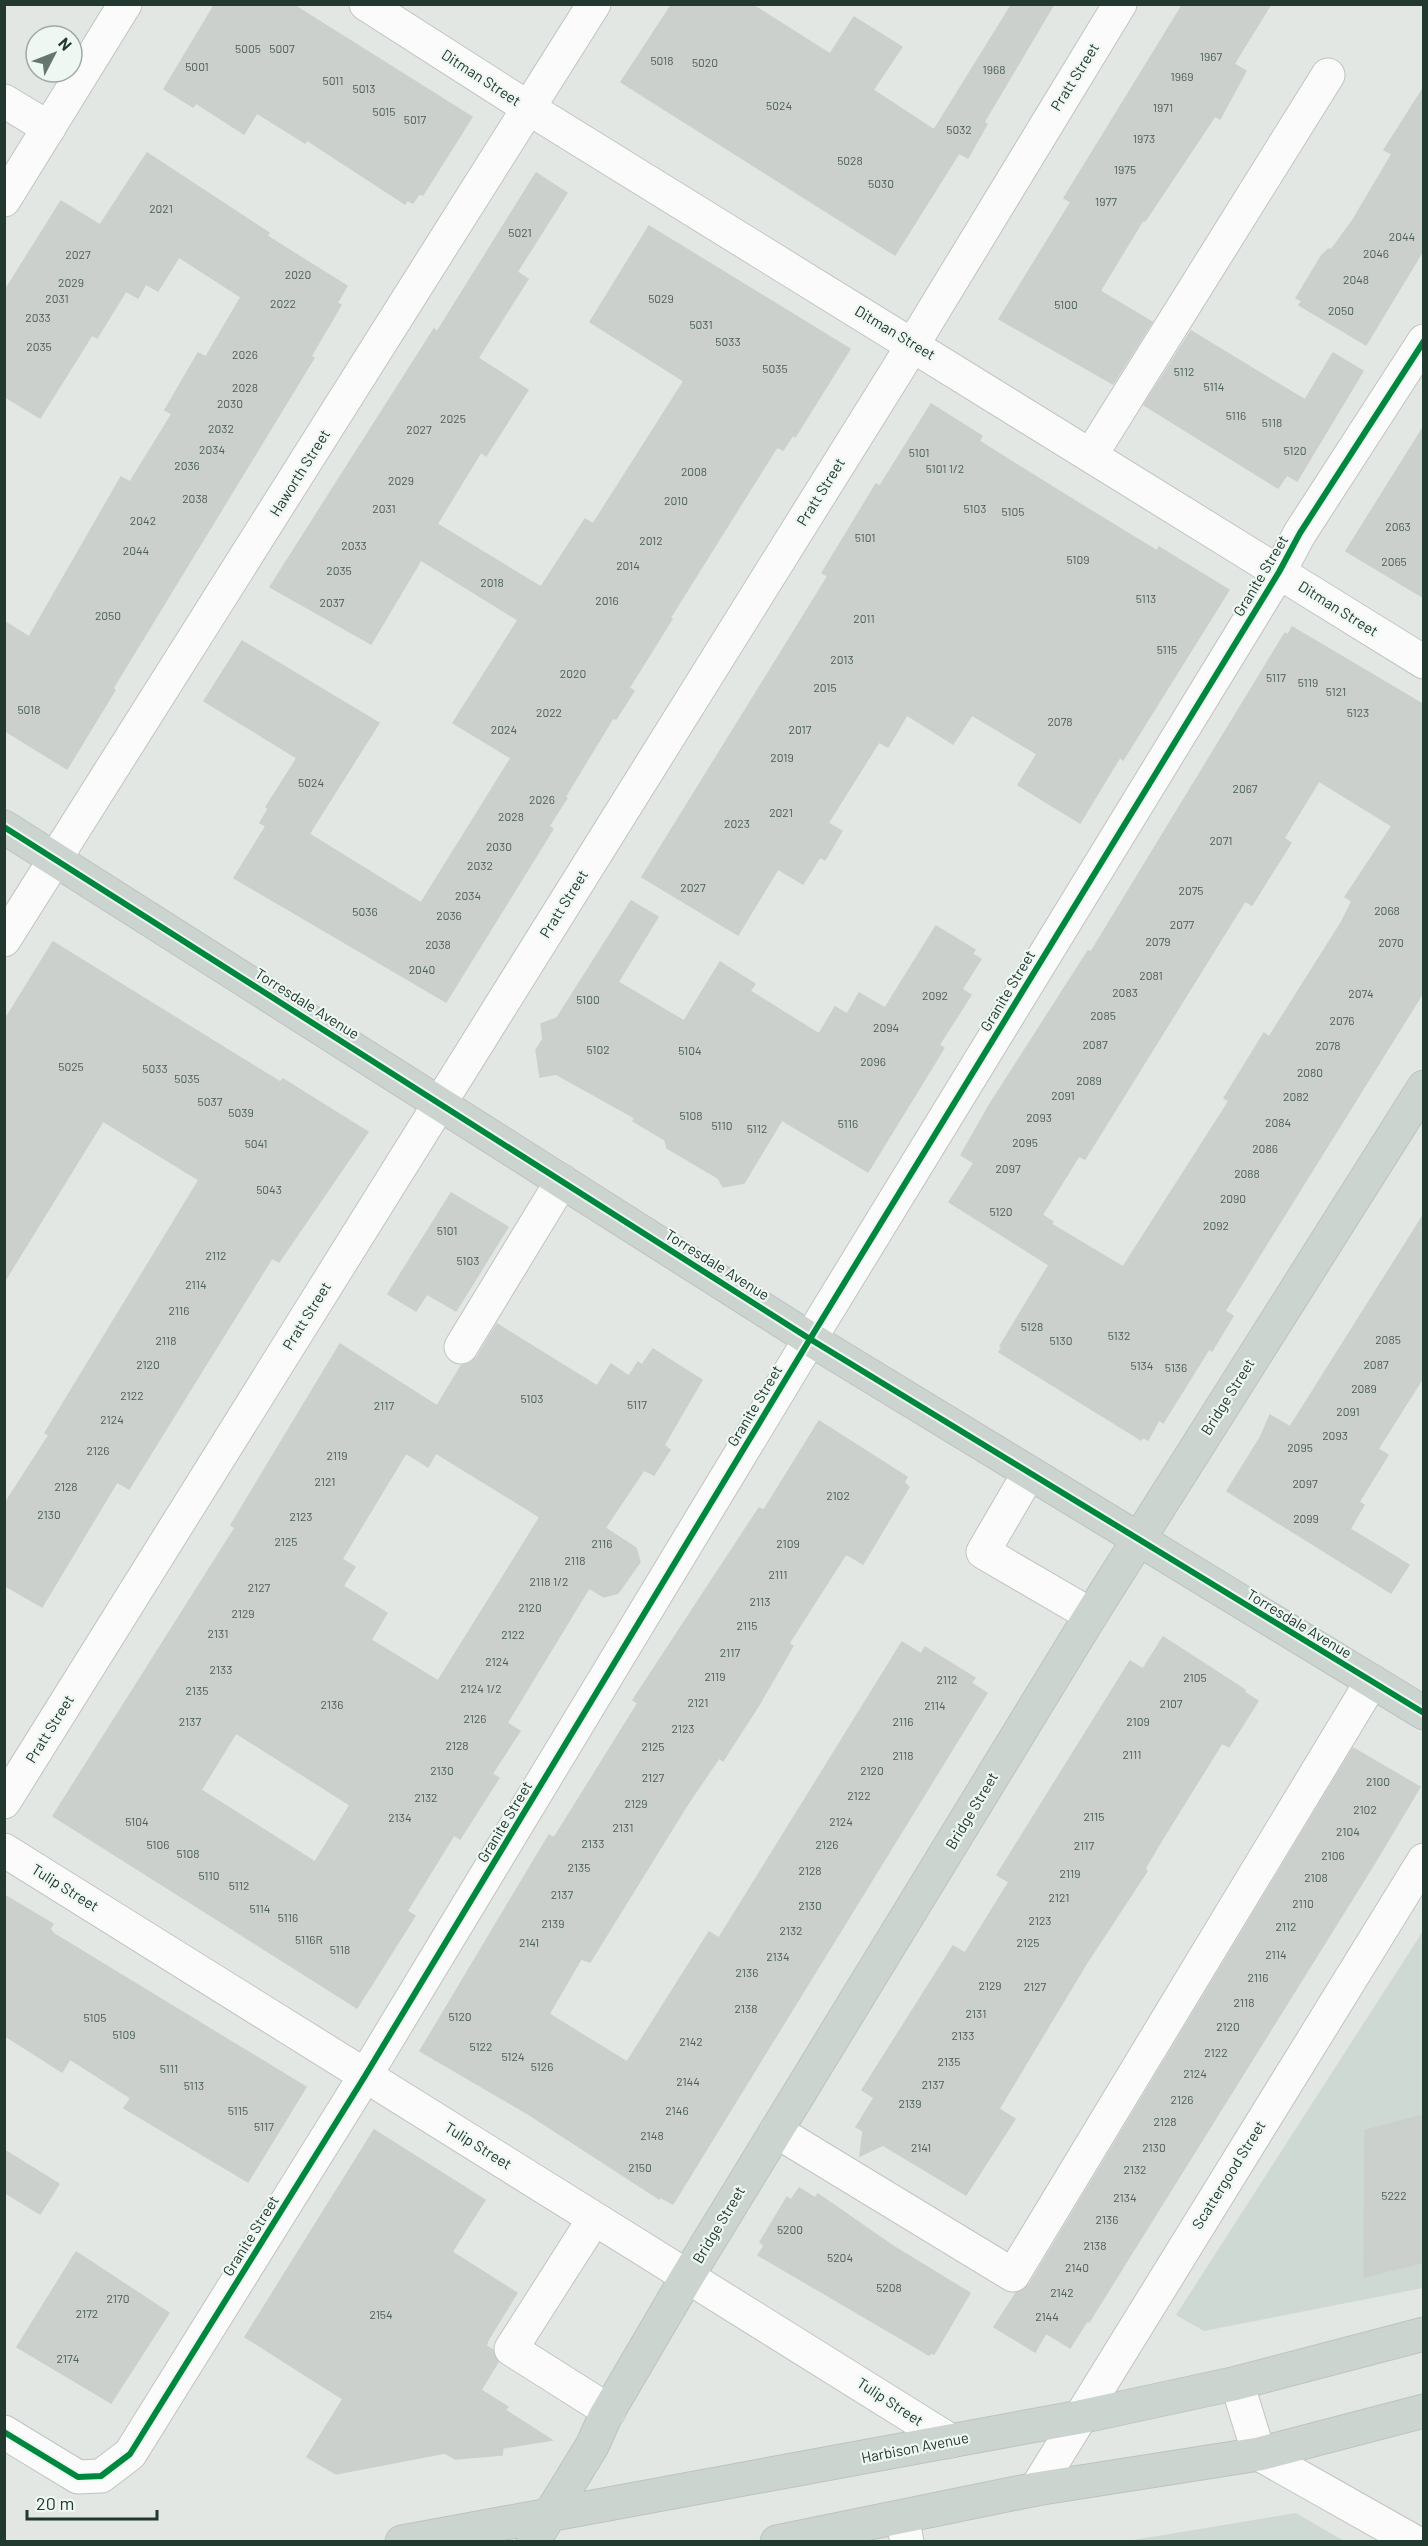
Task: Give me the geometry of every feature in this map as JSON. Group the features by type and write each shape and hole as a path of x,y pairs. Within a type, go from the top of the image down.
{"main road":[{"name":"Torresdale Avenue","path":"4,827 810,1339 1424,1713"},
{"name":"Bridge Street","path":"540,2529 592,2446 609,2411 687,2277 1091,1615 1424,1087"},
{"name":"Harbison Avenue","path":"402,2541 540,2529 951,2441 1080,2417 1237,2383 1424,2334"},
{"path":"777,2541 905,2529 1036,2489 1259,2454 1424,2411"}],"street":[{"path":"4,201 125,4"},
{"name":"Ditman Street","path":"366,4 530,109 1424,662"},
{"name":"Haworth Street","path":"4,940 530,109 594,4"},
{"name":"Pratt Street","path":"4,1802 912,344 1120,4"},
{"path":"1090,455 1328,75"},
{"path":"4,100 49,128"},
{"name":"Granite Street","path":"4,2432 78,2478 101,2476 130,2454 365,2076 810,1339 1279,572 1300,532 1424,341"},
{"path":"461,1347 562,1181"},
{"path":"1029,1473 983,1552 1091,1615"},
{"path":"776,2131 1013,2275 1372,1682"},
{"name":"Tulip Street","path":"4,1850 951,2441"},
{"name":"Scattergood Street","path":"1036,2489 1424,1860"},
{"path":"594,2219 511,2349 609,2411"},
{"path":"1237,2383 1259,2454 1415,2541"}],"shaded area":[{"path":"1423,1931 1423,2288 1204,2331 1176,2315"},
{"path":"1296,2513 1344,2541 1127,2541"}],"building":[{"path":"215,4 292,4 472,117 423,195 419,194 413,203 407,200 405,204 307,140 305,143 257,113 244,134 196,103 193,107 164,89"},
{"path":"672,4 751,4 830,54 854,17 902,47 873,90 934,130 1012,4 1054,4 984,122 987,124 968,158 959,153 895,255 621,82"},
{"path":"1183,4 1271,4 1234,64 1246,71 1220,119 1215,116 1145,221 1143,220 1100,291 1152,322 1113,384 999,319 1071,202 1064,198"},
{"path":"1424,87 1424,249 1366,345 1299,305 1302,301 1296,298 1322,255 1329,249 1331,250 1353,220 1392,154 1384,150"},
{"path":"147,153 269,233 267,236 347,286 337,303 341,305 311,356 314,358 113,688 115,690 67,769 4,730 4,621 29,637 121,477 130,482 172,414 165,410 198,353 206,357 241,297 179,257 158,291 146,284 138,298 126,291 97,338 92,335 40,418 4,396 4,292 61,201 100,225"},
{"path":"536,173 567,193 517,272 528,279 478,358 528,390 486,456 481,452 437,524 541,587 585,519 593,524 684,381 590,322 649,226 850,349 795,437 793,435 783,450 777,447 670,618 672,619 629,688 634,691 616,719 613,718 565,797 567,798 549,826 553,829 446,1002 234,878 266,826 260,823 268,809 266,807 297,758 204,701 242,641 379,723 309,834 421,903 511,758 453,723 518,620 421,560 371,644 270,587 434,329 437,332"},
{"path":"1191,331 1305,400 1333,353 1363,371 1297,481 1287,475 1278,488 1144,405"},
{"path":"931,404 982,436 979,441 1157,551 1159,547 1229,590 1123,760 1120,757 1080,823 1018,785 1037,754 972,715 953,744 907,715 888,747 879,742 828,823 842,831 825,860 820,857 803,884 778,869 738,935 642,877 828,576 822,573 876,484 880,486"},
{"path":"1424,426 1424,598 1346,551"},
{"path":"1292,627 1424,705 1424,991 1225,1311 1233,1316 1212,1351 1209,1349 1163,1423 1159,1420 1148,1440 1143,1437 1141,1440 999,1352 1002,1347 1000,1346 1049,1265 949,1202 974,1163 961,1155 990,1104 1088,951 1091,952 1285,633 1288,635","holes":["1319,781 1392,826 1345,897 1352,901 1341,923 1269,1037 1264,1033 1224,1098 1229,1101 1123,1267 1051,1224 1053,1222 1042,1215 1079,1156 1085,1159 1245,901 1252,905 1291,843 1284,838"]},
{"path":"631,901 658,917 618,982 684,1021 720,962 755,984 750,991 819,1034 835,1007 847,1014 859,993 885,1008 936,926 975,950 972,954 981,959 962,989 971,995 939,1045 944,1048 868,1172 782,1120 744,1183 723,1187 718,1178 667,1148 665,1140 633,1121 635,1118 556,1074 540,1077 536,1050 543,1039 541,1024 557,1018"},
{"path":"53,942 280,1082 283,1079 368,1132 279,1262 272,1258 129,1489 117,1482 42,1607 4,1585 4,1505 49,1435 45,1433 199,1180 103,1121 4,1282 4,1021"},
{"path":"451,1193 508,1227 456,1311 427,1294 416,1311 388,1294"},
{"path":"1424,1214 1424,1376 1378,1449 1388,1455 1359,1502 1364,1505 1350,1529 1409,1565 1391,1593 1227,1491 1260,1438 1270,1415 1290,1427"},
{"path":"497,1324 597,1386 611,1364 629,1376 638,1362 642,1365 653,1349 702,1380 664,1445 670,1450 654,1475 644,1470 605,1528 636,1548 640,1562 618,1593 604,1597 589,1588 507,1723 520,1731 492,1774 499,1778 460,1839 454,1835 407,1911 415,1916 357,2008 53,1816 235,1528 231,1525 340,1344 437,1406 461,1366 477,1357","holes":["406,1453 428,1467 436,1453 540,1517 438,1681 371,1640 387,1613 343,1586 355,1567 342,1559","236,1733 350,1805 315,1862 201,1790"]},
{"path":"819,1421 907,1477 904,1482 909,1487 863,1564 846,1554 789,1643 793,1646 723,1761 719,1758 687,1805 590,1962 581,1959 549,2014 627,2062 709,1932 719,1938 902,1642 921,1654 925,1647 975,1678 971,1683 987,1693 673,2204 660,2197 659,2199 530,2115 420,2051 549,1835 554,1838 638,1703 633,1700 759,1508 764,1510"},
{"path":"1163,1637 1245,1690 1244,1692 1258,1701 1229,1747 1222,1743 1160,1843 1145,1869 1147,1871 1086,1964 999,2109 1015,2119 966,2195 883,2145 860,2156 863,2131 856,2127 874,2098 862,2090 953,1946 965,1953 1009,1882 997,1875 1130,1661 1143,1669"},
{"path":"1353,1748 1420,1787 1089,2322 1087,2321 1070,2348 1046,2333 1035,2352 994,2327 1016,2293 1029,2285"},
{"path":"4,1895 53,1924 50,1929 54,1934 306,2087 248,2182 124,2108 131,2098 70,2059 62,2072 4,2035"},
{"path":"1424,2115 1424,2262 1364,2277 1365,2130"},
{"path":"374,2130 485,2200 452,2252 517,2293 488,2340 486,2346 493,2350 498,2362 481,2390 508,2407 505,2410 552,2440 503,2448 502,2455 455,2459 445,2453 336,2474 307,2457 343,2399 245,2337"},
{"path":"4,2150 59,2184 40,2214 4,2192"},
{"path":"799,2188 815,2198 818,2194 896,2248 970,2293 934,2354 929,2355 758,2255 764,2246 760,2242 787,2197 791,2200"},
{"path":"76,2252 169,2313 111,2403 17,2347"}],"cycle path":[{"path":"4,2432 78,2477 101,2476 130,2454 365,2076 810,1339 1279,572 1300,533 1424,341"},
{"path":"4,827 810,1339 1424,1713"}]}
